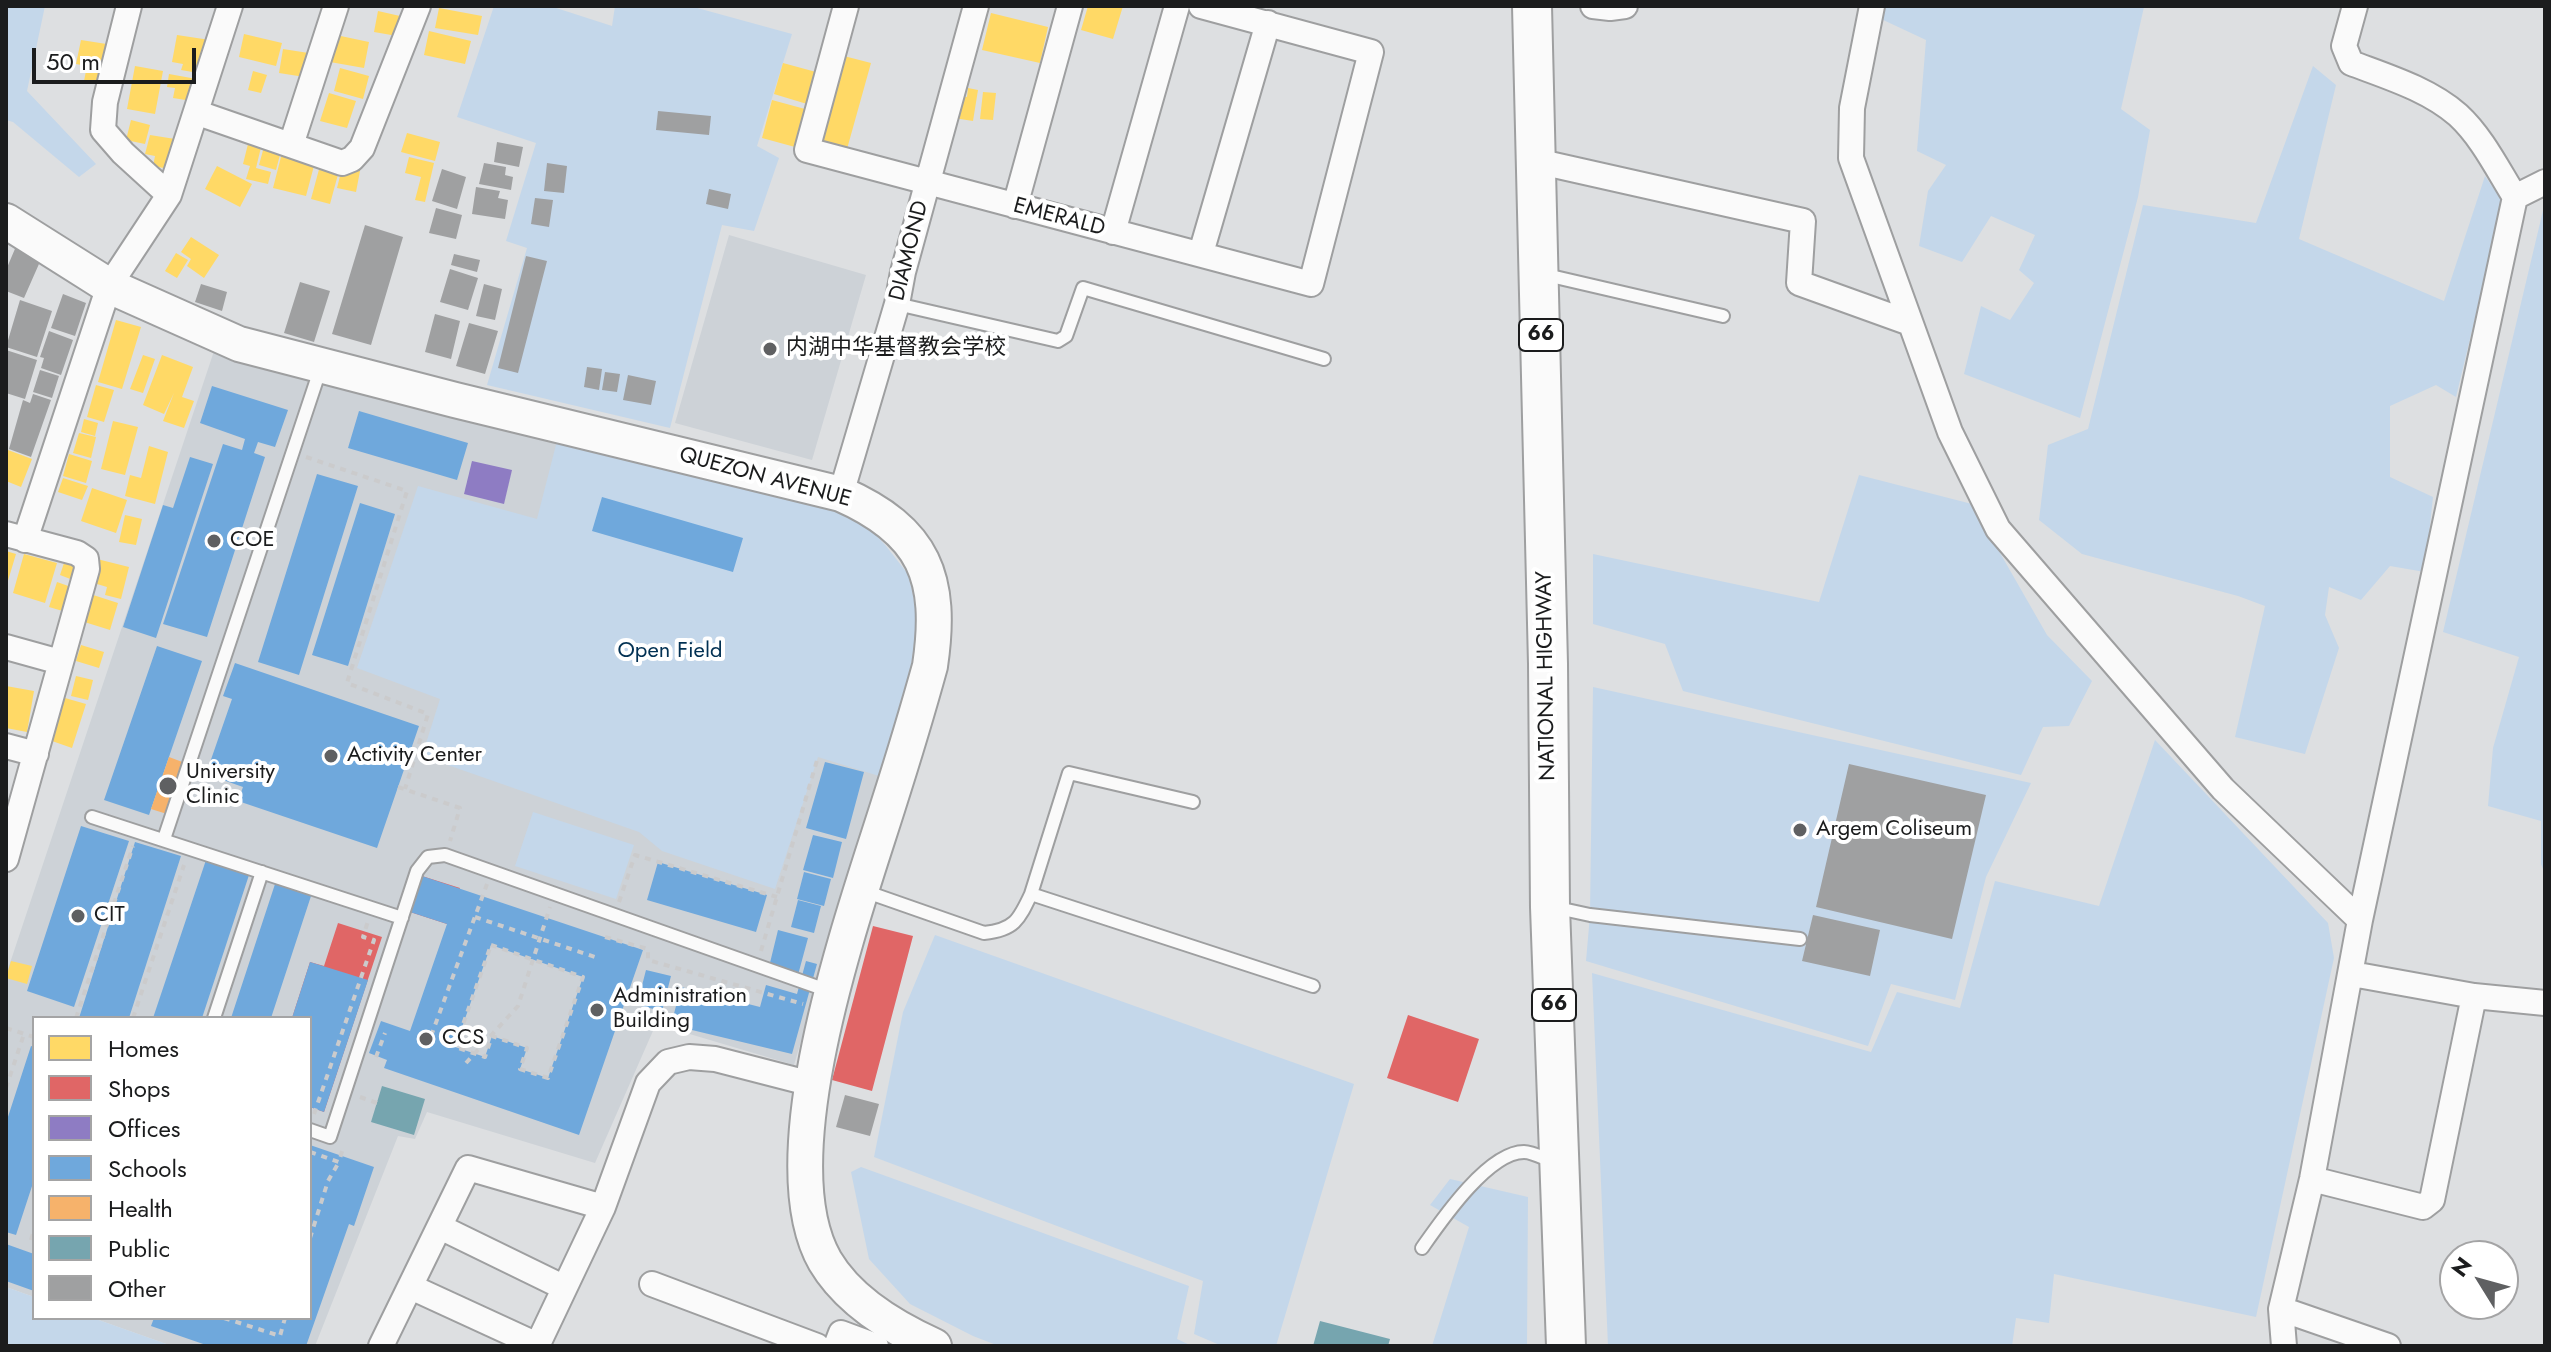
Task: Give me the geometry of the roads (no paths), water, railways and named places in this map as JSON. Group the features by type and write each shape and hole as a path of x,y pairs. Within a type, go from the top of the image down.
{"main road":[{"name":"NATIONAL HIGHWAY","path":"1532,6 1548,648 1550,907 1566,1346"},
{"name":"QUEZON AVENUE","path":"6,221 109,286 239,344 841,494 888,519 907,537 926,568 935,602 936,628 930,666 912,733 832,992 812,1084 805,1183 811,1220 825,1261 855,1296 925,1344"}],"street":[{"path":"129,6 105,102 103,130 169,195"},
{"path":"6,859 87,569 86,559 77,553 15,537 109,286 169,195 198,113 230,6"},
{"path":"291,145 336,6"},
{"path":"198,113 342,163 352,159 362,148 418,6"},
{"name":"EMERALD","path":"846,6 807,150 1311,284 1371,52 1268,23"},
{"name":"DIAMOND","path":"841,494 897,304 903,272 976,6"},
{"path":"1015,206 1070,6"},
{"path":"1113,232 1177,6"},
{"path":"1201,6 1268,23 1201,253"},
{"path":"1593,6 1625,6"},
{"path":"1872,6 1852,108 1851,158 1950,432 1998,529 2223,789 2360,920"},
{"path":"2284,1346 2281,1309 2312,1179 2360,920 2515,197 2482,144 2458,116 2419,90 2351,63 2344,46 2355,6"},
{"path":"1536,161 1803,221 1799,283 1910,323"},
{"path":"2515,197 2545,182"},
{"path":"6,647 60,662"},
{"path":"6,746 36,754"},
{"path":"2352,974 2474,996 2545,1003"},
{"path":"2312,1179 2423,1207 2432,1200 2474,996"},
{"path":"411,1287 537,1346 603,1207 648,1083 668,1062 689,1057 715,1059 812,1084"},
{"path":"381,1346 468,1168 603,1207"},
{"path":"440,1227 563,1287"},
{"path":"652,1284 776,1339 817,1346"},
{"path":"2281,1309 2388,1346"},
{"path":"836,1346 841,1333 876,1346"}],"lane":[{"path":"1539,273 1723,316"},
{"path":"897,304 1058,341 1066,336 1083,288 1324,359"},
{"path":"164,839 321,366"},
{"path":"861,890 984,933 1003,931 1020,918 1031,894 1069,773 1193,802"},
{"path":"92,817 402,918"},
{"path":"312,1124 330,1137 417,871 428,857 445,855 832,992"},
{"path":"215,1016 262,872"},
{"path":"1031,894 1313,986"},
{"path":"1550,907 1590,915 1800,939"},
{"path":"1422,1248 1453,1203 1501,1159 1524,1152 1561,1164"}],"place":[{"name":"内湖中华基督教会学校","path":"770,349"},
{"name":"COE","path":"214,541"},
{"name":"Activity Center","path":"331,756"},
{"name":"University Clinic","path":"168,786"},
{"name":"Argem Coliseum","path":"1800,830"},
{"name":"CIT","path":"78,916"},
{"name":"Administration Building","path":"597,1010"},
{"name":"CCS","path":"426,1039"}],"park label":[{"name":"Open Field","path":"670,652"}]}
